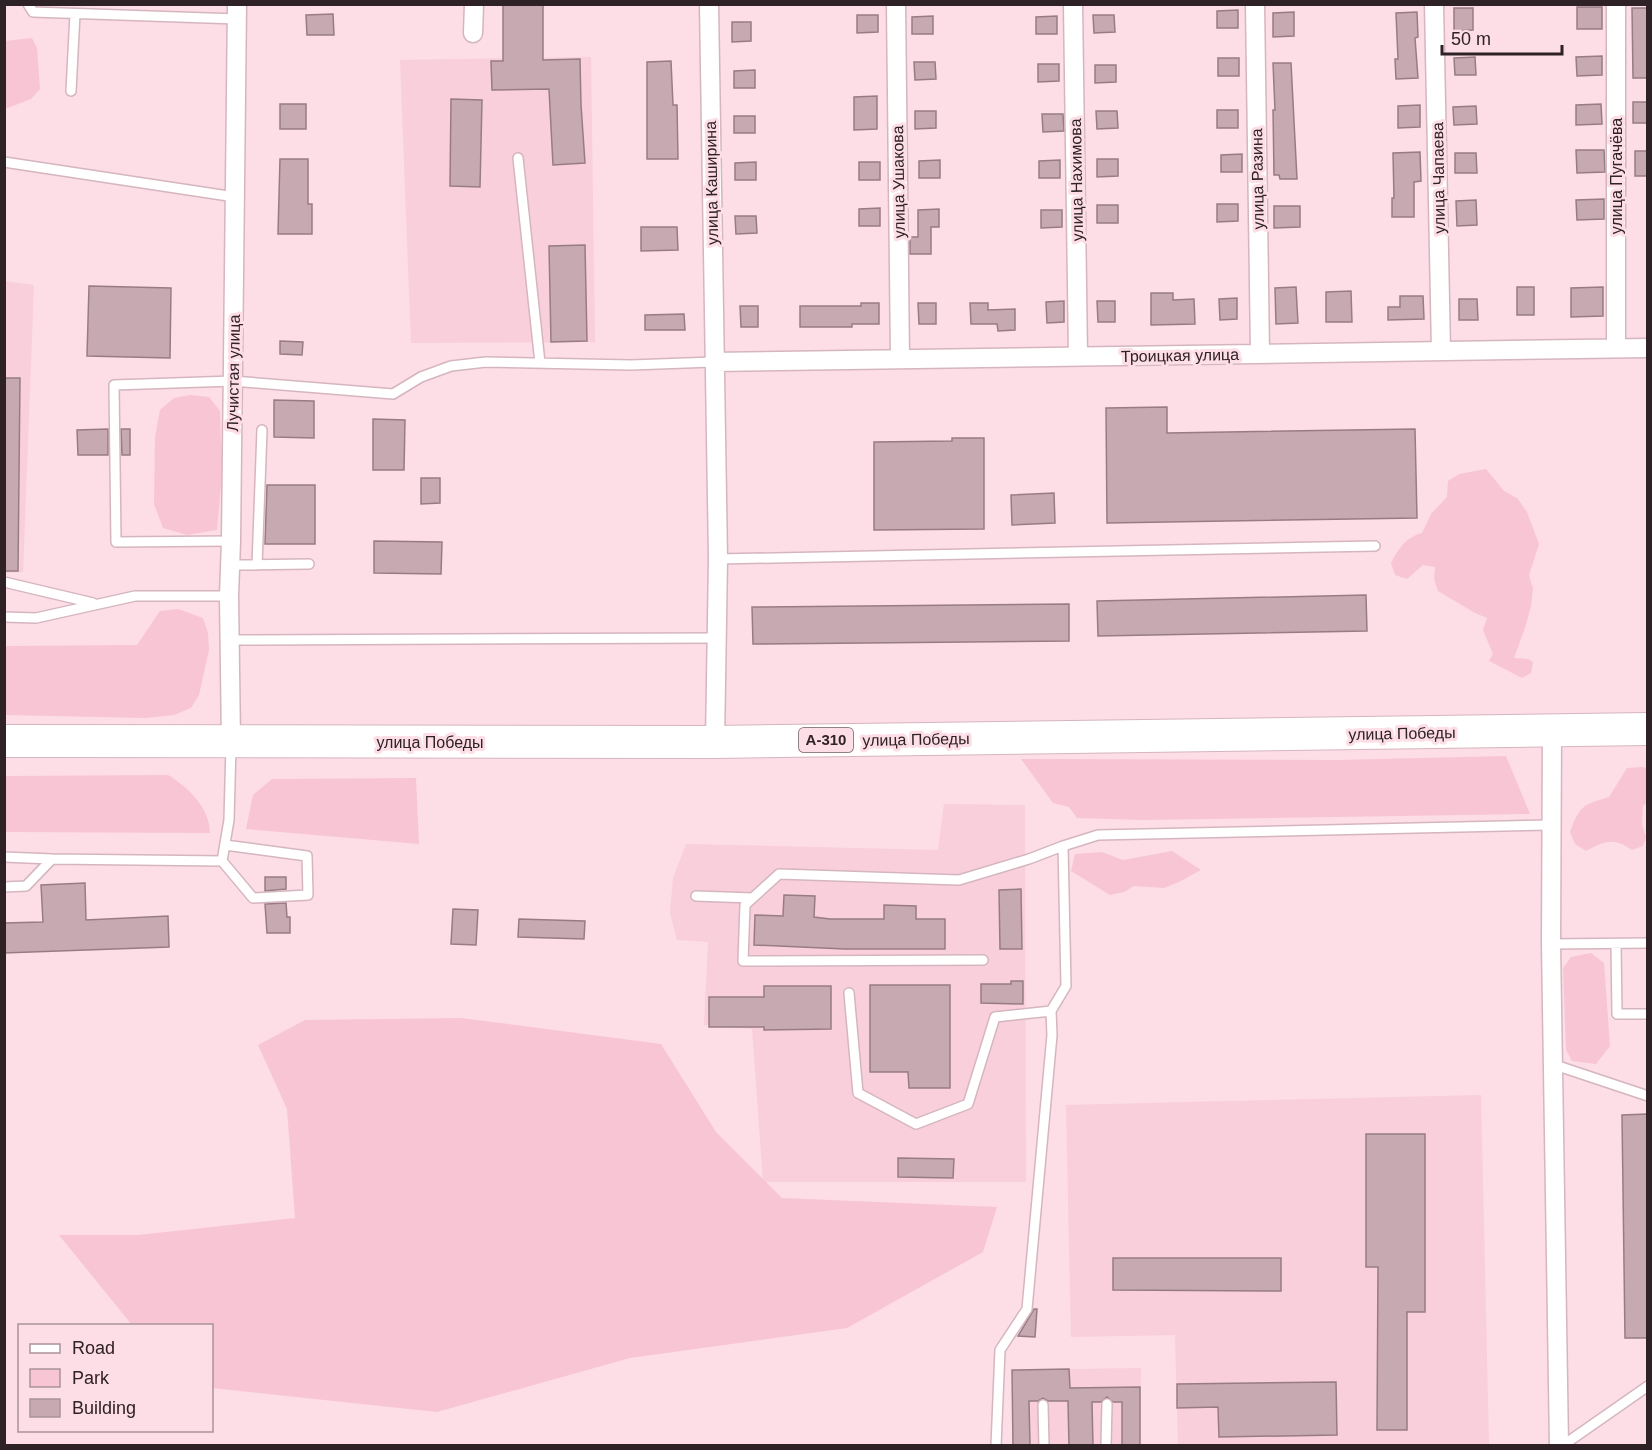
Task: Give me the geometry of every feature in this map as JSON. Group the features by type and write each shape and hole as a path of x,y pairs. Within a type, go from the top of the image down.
{"highway":[{"name":"улица Победы","path":"4,741 715,742 1647,729"}],"street":[{"path":"473,33 474,4"},
{"name":"улица Каширина","path":"709,4 713,362 718,559 715,742"},
{"name":"улица Ушакова","path":"896,4 900,359"},
{"name":"улица Нахимова","path":"1073,4 1078,357"},
{"name":"улица Разина","path":"1255,4 1260,354"},
{"name":"улица Чапаева","path":"1434,4 1441,351"},
{"name":"улица Пугачёва","path":"1616,4 1616,348"},
{"name":"Лучистая улица","path":"231,742 229,596 237,12"},
{"name":"Троицкая улица","path":"713,362 1647,348"},
{"path":"1552,731 1550,825 1552,1064 1560,1446"}],"lane":[{"path":"28,4 33,12 75,14 237,12"},
{"path":"71,91 75,14"},
{"path":"518,158 540,363"},
{"path":"4,162 235,197"},
{"path":"231,541 116,542 114,385 233,381 393,394 421,377 451,366 486,362 631,365 713,362"},
{"path":"257,565 262,430"},
{"path":"718,559 1375,546"},
{"path":"231,566 309,564"},
{"path":"4,582 96,604"},
{"path":"4,617 36,618 135,596 229,596"},
{"path":"229,640 717,638"},
{"path":"222,861 229,820 231,742"},
{"path":"983,960 743,961 744,905 779,874 959,880 1098,835 1550,825"},
{"path":"4,857 52,860 222,861 253,898 308,896 307,856 225,845"},
{"path":"996,1446 1000,1350 1027,1309 1052,1035 1051,1011 1066,986 1063,846"},
{"path":"4,886 26,886 52,860"},
{"path":"696,896 752,898"},
{"path":"1551,944 1647,944"},
{"path":"1616,944 1617,1014 1647,1014"},
{"path":"849,993 858,1093 916,1124 968,1104 995,1017 1051,1011"},
{"path":"1552,1064 1647,1096"},
{"path":"1560,1446 1647,1386"},
{"path":"1106,1446 1107,1404"},
{"path":"1043,1405 1044,1446"}],"shaded area":[{"path":"591,57 595,342 411,343 400,60"},
{"path":"4,281 34,285 23,572 5,573"},
{"path":"944,804 1025,805 1026,1182 763,1182 752,1029 704,1025 708,942 677,940 670,913 673,878 686,844 938,850"},
{"path":"1481,1095 1489,1445 1178,1445 1175,1335 1071,1337 1066,1105"},
{"path":"1141,1368 1140,1445 1013,1445 1012,1370"}],"green space":[{"path":"32,38 37,48 40,89 31,99 5,109 5,41"},
{"path":"190,395 209,397 220,411 222,474 217,530 187,535 163,528 154,504 155,437 160,410 174,398"},
{"path":"1486,469 1504,491 1517,498 1527,512 1539,544 1529,575 1533,589 1531,606 1514,658 1528,659 1533,662 1531,673 1522,678 1489,661 1493,654 1483,630 1487,618 1438,591 1434,579 1435,567 1423,565 1407,579 1395,575 1391,563 1403,544 1411,537 1422,533 1431,514 1447,497 1448,481 1459,474"},
{"path":"178,609 203,618 208,633 209,650 199,695 191,708 174,715 146,718 5,715 5,646 137,645 160,611"},
{"path":"1506,756 1530,814 1143,820 1077,818 1069,807 1053,803 1021,759 1337,760"},
{"path":"1627,768 1648,769 1647,802 1643,806 1642,824 1646,837 1643,846 1632,850 1620,843 1609,842 1586,851 1575,844 1570,832 1580,811 1588,804 1609,797"},
{"path":"168,775 190,792 202,807 210,833 5,832 5,776"},
{"path":"416,778 419,844 246,829 253,795 272,779"},
{"path":"1172,851 1201,870 1164,888 1134,886 1124,892 1110,895 1071,871 1075,854 1102,852 1123,860"},
{"path":"1591,953 1604,963 1610,1046 1596,1064 1572,1061 1566,1050 1563,968 1571,957"},
{"path":"461,1018 661,1044 716,1132 782,1198 997,1207 983,1252 847,1328 630,1358 437,1412 213,1388 213,1324 131,1324 59,1235 138,1235 295,1218 287,1109 258,1045 305,1020"}],"building":[{"path":"503,4 543,4 543,60 580,59 585,163 553,165 549,89 492,90 491,61 503,61"},
{"path":"1577,7 1602,7 1602,29 1577,29"},
{"path":"1454,8 1473,8 1473,30 1454,31"},
{"path":"1632,8 1647,8 1647,78 1633,78"},
{"path":"1238,10 1238,28 1217,28 1217,11"},
{"path":"1294,12 1294,36 1273,37 1273,13"},
{"path":"1417,12 1418,37 1415,38 1418,78 1396,79 1395,59 1398,59 1396,13"},
{"path":"333,14 334,35 307,35 306,15"},
{"path":"857,15 878,15 878,32 857,33"},
{"path":"1093,15 1114,15 1115,32 1094,33"},
{"path":"933,16 933,34 912,34 912,17"},
{"path":"1057,16 1057,34 1036,34 1036,17"},
{"path":"732,22 751,22 751,41 732,42"},
{"path":"1602,56 1602,75 1577,76 1576,57"},
{"path":"1475,57 1476,75 1455,75 1454,58"},
{"path":"1218,58 1239,58 1239,76 1218,76"},
{"path":"671,61 673,105 677,105 678,159 647,159 647,62"},
{"path":"914,62 935,62 936,79 915,80"},
{"path":"1273,63 1291,63 1297,179 1280,179 1279,175 1274,175"},
{"path":"1038,64 1059,64 1059,81 1038,82"},
{"path":"1095,65 1116,65 1116,82 1095,83"},
{"path":"755,70 755,88 734,88 734,71"},
{"path":"877,96 877,129 854,130 854,97"},
{"path":"451,99 482,100 480,187 450,186"},
{"path":"1633,102 1647,102 1647,123 1633,123"},
{"path":"280,104 306,104 306,129 280,129"},
{"path":"1601,104 1602,124 1576,125 1576,105"},
{"path":"1420,105 1420,127 1398,128 1398,106"},
{"path":"1476,106 1477,124 1454,125 1453,107"},
{"path":"1217,110 1238,110 1238,128 1217,128"},
{"path":"915,111 936,111 936,128 915,129"},
{"path":"1096,111 1117,111 1118,128 1097,129"},
{"path":"1042,114 1063,114 1064,131 1043,132"},
{"path":"734,116 755,116 755,133 734,133"},
{"path":"1576,150 1604,150 1605,172 1577,173"},
{"path":"1635,151 1647,151 1647,176 1635,176"},
{"path":"1420,152 1421,181 1414,182 1414,217 1392,217 1393,153"},
{"path":"1455,153 1476,153 1477,173 1455,173"},
{"path":"1242,154 1242,172 1221,172 1221,155"},
{"path":"280,159 308,159 308,204 312,204 312,234 278,234"},
{"path":"1097,159 1118,159 1118,176 1097,177"},
{"path":"940,160 940,178 919,178 919,161"},
{"path":"1060,160 1060,178 1039,178 1039,161"},
{"path":"756,162 756,180 735,180 735,163"},
{"path":"859,162 880,162 880,180 859,180"},
{"path":"1604,199 1604,219 1577,220 1576,200"},
{"path":"1476,200 1477,225 1457,226 1456,201"},
{"path":"1217,204 1238,204 1238,221 1217,222"},
{"path":"1097,205 1118,205 1118,223 1097,223"},
{"path":"1274,206 1300,206 1300,227 1274,228"},
{"path":"880,208 880,226 859,226 859,209"},
{"path":"939,209 939,227 931,227 931,254 910,254 910,237 918,237 918,210"},
{"path":"1041,210 1062,210 1062,227 1041,228"},
{"path":"735,216 756,216 757,233 736,234"},
{"path":"641,227 677,227 678,250 641,251"},
{"path":"585,245 587,341 551,342 549,246"},
{"path":"89,286 171,288 170,358 87,356"},
{"path":"1296,287 1298,323 1276,324 1275,288"},
{"path":"1517,287 1534,287 1534,315 1517,315"},
{"path":"1603,287 1603,316 1571,317 1571,288"},
{"path":"1351,291 1352,322 1326,322 1326,292"},
{"path":"1151,293 1173,293 1173,300 1194,299 1195,324 1151,325"},
{"path":"1400,296 1423,296 1424,319 1388,320 1388,307 1400,307"},
{"path":"1237,298 1237,319 1220,320 1219,299"},
{"path":"1459,299 1477,299 1478,320 1459,320"},
{"path":"1064,301 1064,322 1047,323 1046,302"},
{"path":"1097,301 1115,301 1115,322 1098,322"},
{"path":"861,303 879,303 879,324 852,324 852,327 800,327 800,306 861,306"},
{"path":"918,303 936,303 936,324 919,324"},
{"path":"970,303 988,303 988,310 1015,309 1015,330 998,331 997,324 971,324"},
{"path":"740,306 758,306 758,327 741,327"},
{"path":"684,314 685,330 645,330 645,315"},
{"path":"280,341 303,342 302,355 280,354"},
{"path":"4,378 20,378 18,571 4,571"},
{"path":"274,400 314,401 314,438 274,437"},
{"path":"1167,407 1167,433 1415,429 1417,518 1107,523 1106,408"},
{"path":"373,419 405,420 404,470 373,470"},
{"path":"108,429 108,455 78,455 77,430"},
{"path":"121,429 130,429 130,455 122,455"},
{"path":"952,438 984,438 984,529 874,530 874,442 952,441"},
{"path":"421,478 440,478 440,503 421,504"},
{"path":"267,485 315,485 315,544 265,544"},
{"path":"1054,493 1055,523 1012,525 1011,495"},
{"path":"374,541 442,542 441,574 374,573"},
{"path":"1366,595 1367,631 1098,636 1097,601"},
{"path":"1069,604 1069,641 753,644 752,607"},
{"path":"265,877 286,877 286,889 265,891"},
{"path":"85,883 86,920 168,916 169,947 4,953 4,923 43,922 41,885"},
{"path":"1021,889 1022,949 1000,949 999,890"},
{"path":"784,895 815,896 814,917 830,919 884,919 884,905 916,906 916,919 945,919 945,949 845,949 754,945 755,915 783,916"},
{"path":"286,903 287,917 290,917 290,933 267,933 265,904"},
{"path":"453,909 478,910 476,945 451,944"},
{"path":"519,919 585,921 584,939 518,937"},
{"path":"1011,981 1023,981 1023,1004 981,1003 981,984 1011,984"},
{"path":"870,985 950,985 950,1088 909,1088 908,1072 870,1072"},
{"path":"764,986 831,986 831,1029 764,1030 764,1027 709,1027 709,997 764,997"},
{"path":"1647,1114 1647,1338 1625,1338 1622,1115"},
{"path":"1366,1134 1425,1134 1425,1312 1407,1312 1407,1430 1377,1430 1378,1267 1366,1267"},
{"path":"898,1158 954,1159 953,1178 898,1177"},
{"path":"1113,1258 1281,1258 1281,1291 1113,1290"},
{"path":"1034,1309 1037,1309 1035,1337 1018,1336"},
{"path":"1069,1369 1070,1388 1140,1387 1140,1446 1122,1446 1122,1402 1113,1402 1107,1397 1101,1402 1092,1402 1093,1446 1069,1446 1068,1401 1048,1401 1043,1398 1038,1401 1029,1401 1030,1446 1013,1446 1012,1370"},
{"path":"1336,1382 1337,1435 1219,1437 1218,1407 1177,1408 1177,1384"}]}
